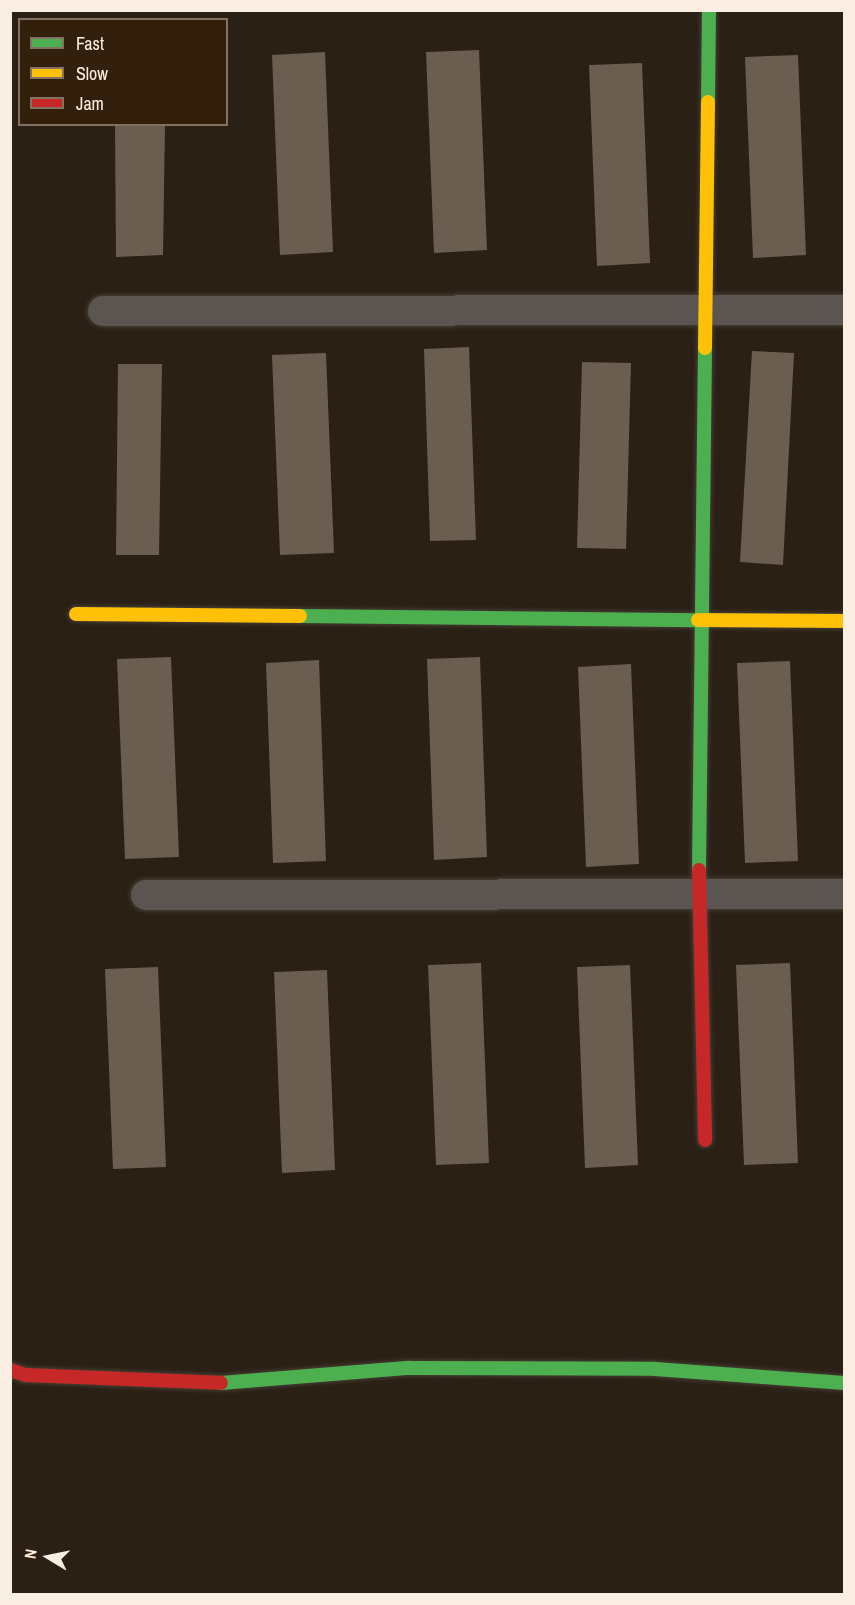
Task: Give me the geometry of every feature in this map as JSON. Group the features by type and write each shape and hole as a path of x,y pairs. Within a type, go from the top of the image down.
{"street":[{"path":"705,1140 699,894 709,10"},
{"path":"103,311 705,312 844,310"},
{"path":"76,614 844,621"},
{"path":"146,895 844,894"},
{"path":"10,1371 25,1376 240,1384 409,1368 655,1369 844,1383"}],"building":[{"path":"479,50 487,250 434,253 426,52"},
{"path":"325,52 333,252 280,255 272,55"},
{"path":"798,55 806,255 753,258 745,57"},
{"path":"642,63 650,263 597,266 589,65"},
{"path":"115,126 165,126 163,255 116,257"},
{"path":"469,347 476,540 430,541 424,349"},
{"path":"752,351 794,353 783,565 740,562"},
{"path":"326,353 334,553 280,555 272,355"},
{"path":"582,362 631,363 626,549 577,548"},
{"path":"118,364 162,364 159,555 116,555"},
{"path":"171,657 179,857 125,859 117,659"},
{"path":"480,657 487,857 434,860 427,659"},
{"path":"319,660 326,861 273,863 266,663"},
{"path":"790,661 798,861 745,863 737,663"},
{"path":"631,664 639,864 586,867 578,667"},
{"path":"481,963 489,1163 436,1165 428,965"},
{"path":"790,963 798,1163 744,1165 736,965"},
{"path":"630,965 638,1165 585,1168 577,967"},
{"path":"158,967 166,1167 113,1169 105,969"},
{"path":"327,970 335,1170 282,1173 274,972"}],"traffic: fast":[{"path":"708,102 709,10"},
{"path":"699,870 705,348"},
{"path":"300,616 698,620"},
{"path":"221,1383 409,1368 655,1369 844,1383"}],"traffic: slow":[{"path":"705,348 708,102"},
{"path":"76,614 300,616"},
{"path":"698,620 844,621"}],"traffic: jam":[{"path":"699,870 705,1140"},
{"path":"10,1370 25,1375 221,1383"}]}
